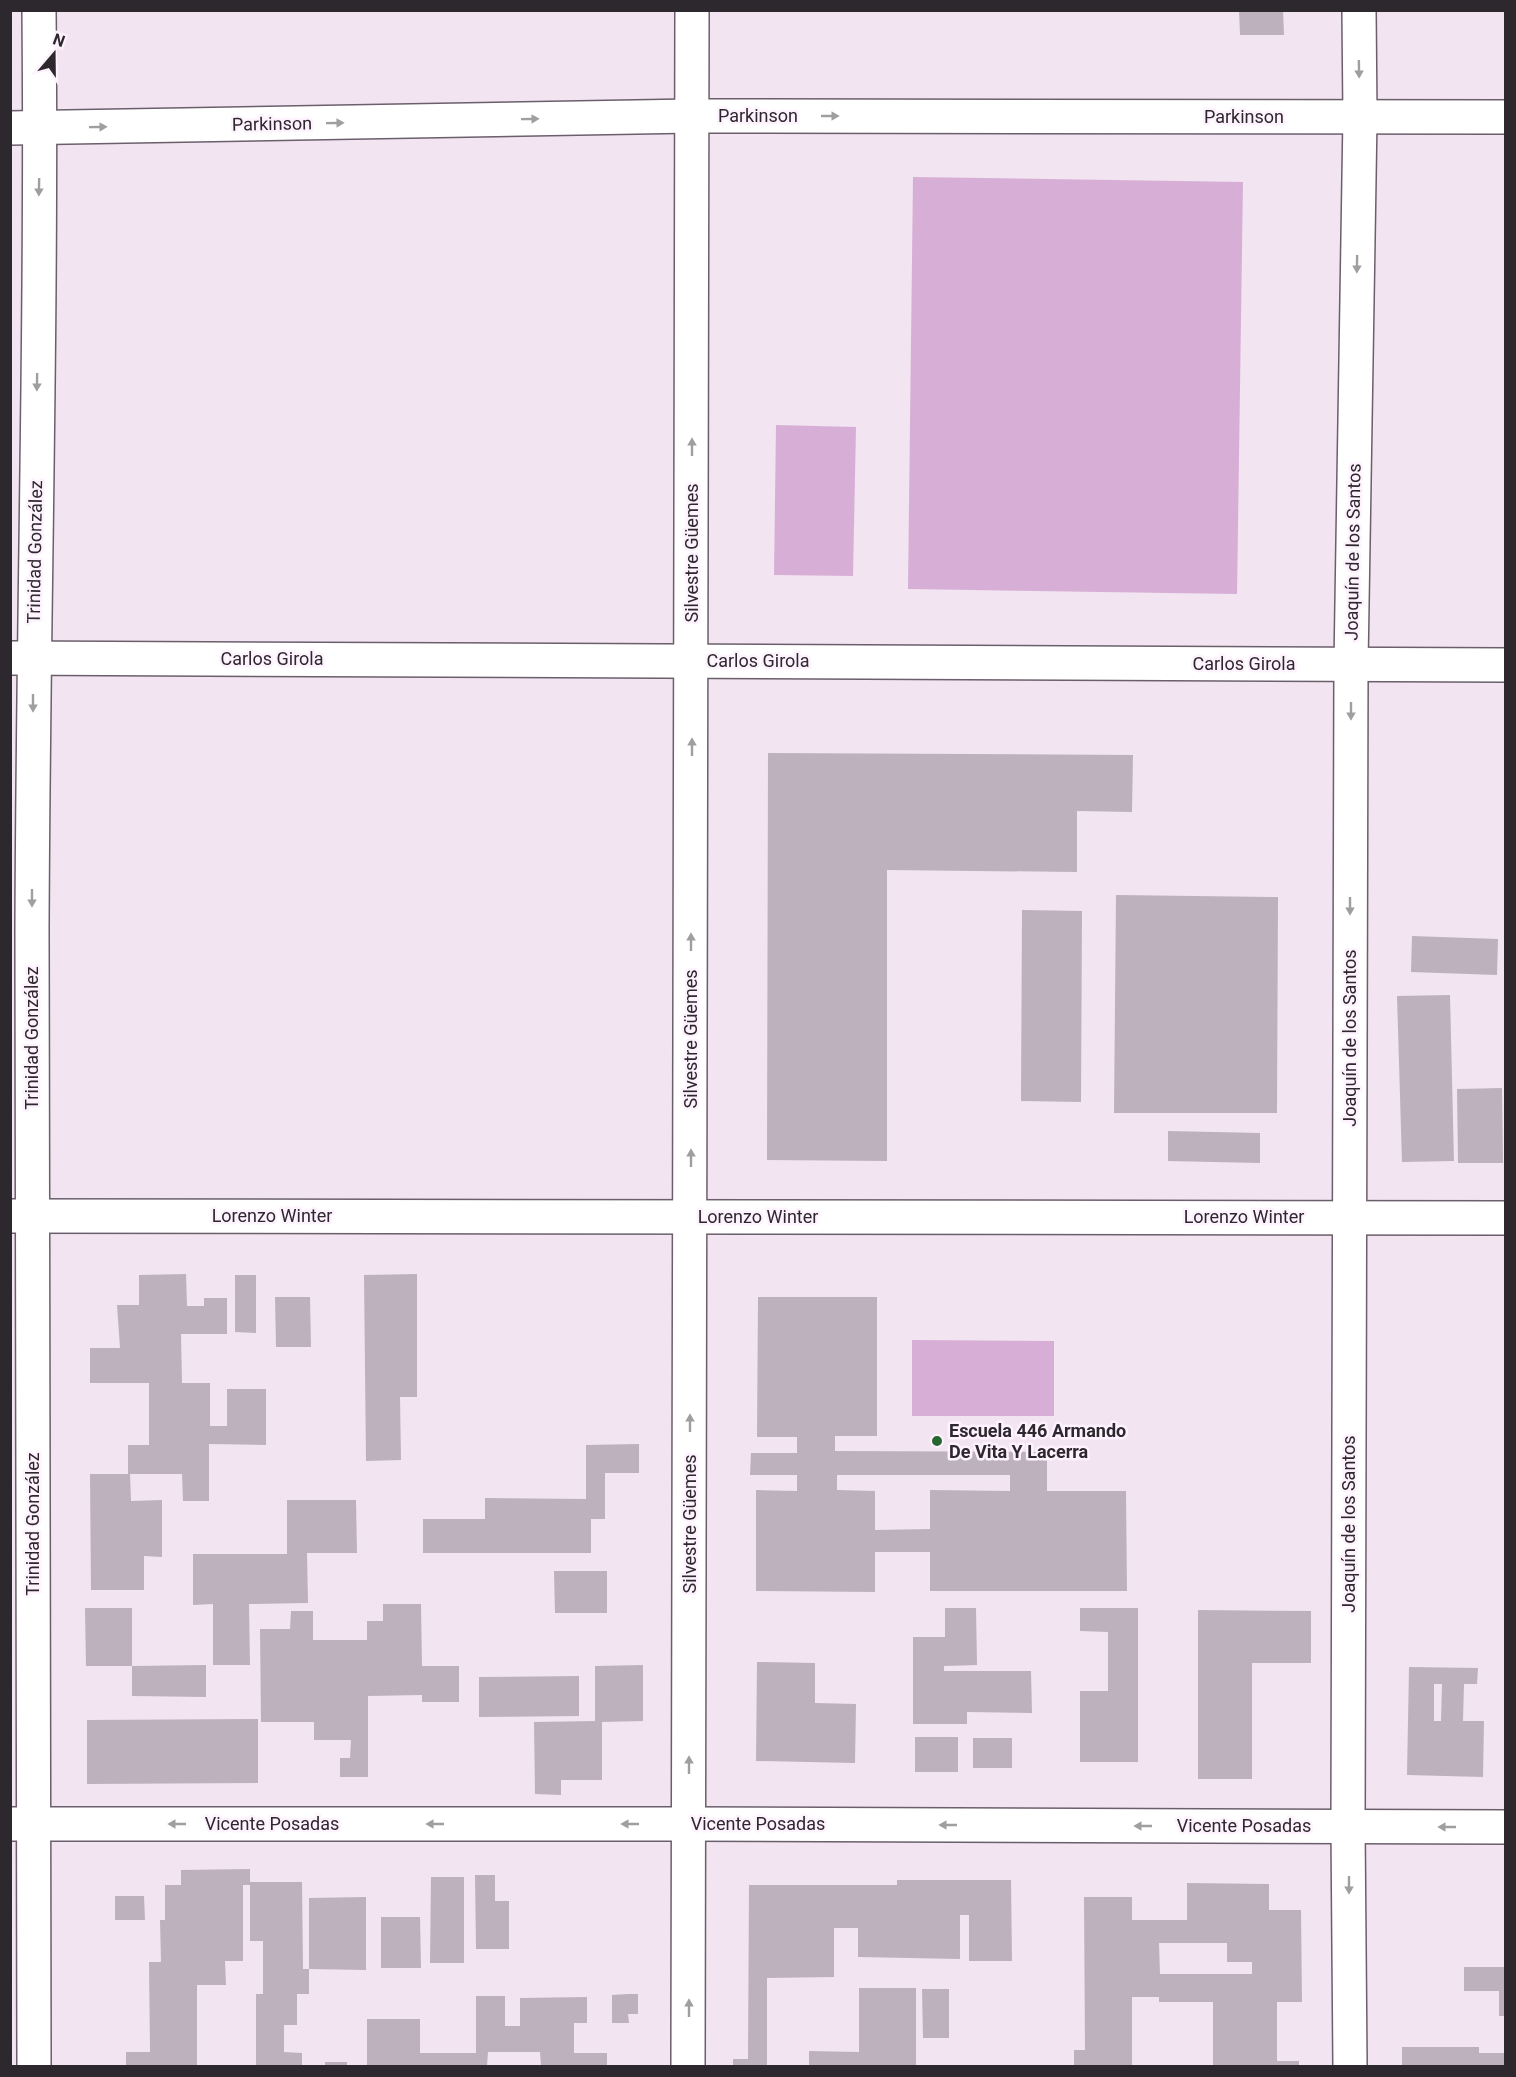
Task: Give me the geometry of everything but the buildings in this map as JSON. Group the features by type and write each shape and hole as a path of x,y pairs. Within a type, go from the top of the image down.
{"street":[{"name":"Trinidad González","path":"34,2067 23,1824 22,658 25,128 39,10"},
{"name":"Silvestre Güemes","path":"688,2067 692,10"},
{"name":"Joaquín de los Santos","path":"1350,2067 1348,1827 1351,664 1360,117 1359,10"},
{"name":"Parkinson","path":"25,128 692,116 1506,117"},
{"name":"Carlos Girola","path":"22,658 1506,665"},
{"name":"Lorenzo Winter","path":"21,1216 1506,1218"},
{"name":"Vicente Posadas","path":"23,1824 1506,1827"}],"shaded area":[{"path":"913,177 1243,182 1237,594 908,589"},
{"path":"776,425 856,427 853,576 774,575"},
{"path":"912,1340 1054,1341 1054,1416 912,1416"}],"place":[{"name":"Escuela 446 Armando De Vita Y Lacerra","path":"937,1441"}]}
